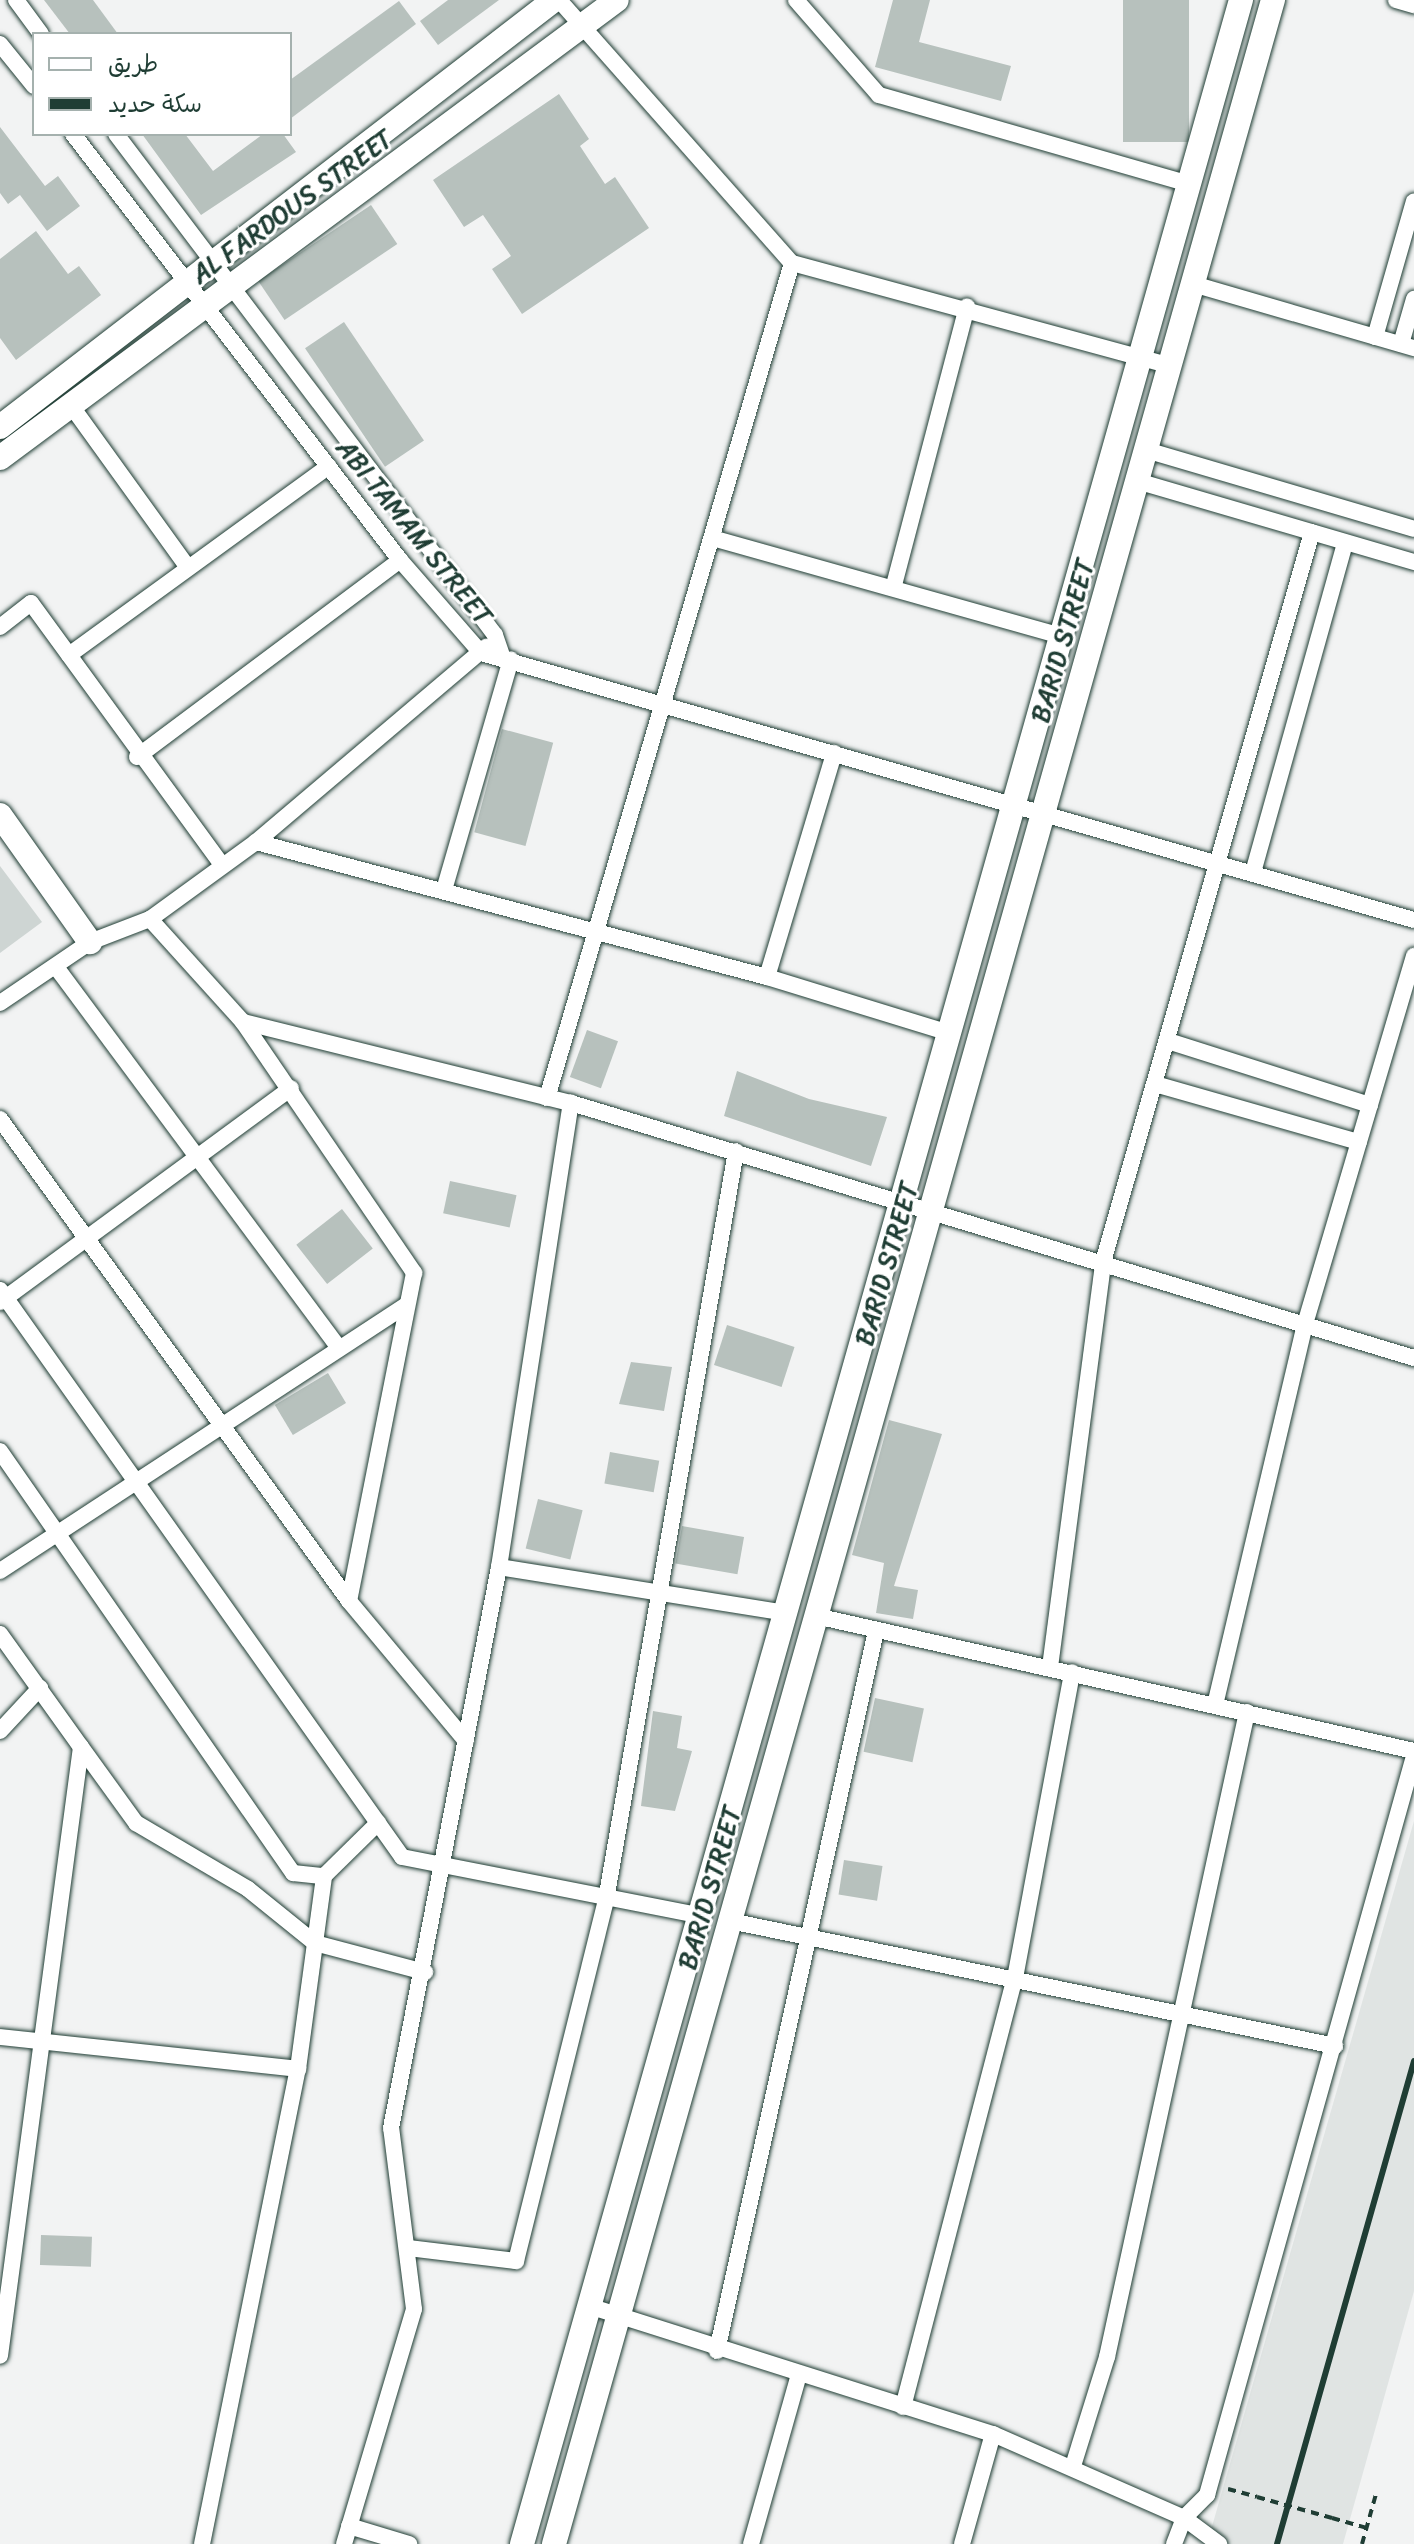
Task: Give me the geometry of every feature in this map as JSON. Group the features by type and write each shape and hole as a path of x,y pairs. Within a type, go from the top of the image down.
{"main road":[{"name":"AL FARDOUS STREET","path":"0,427 189,277 556,0"},
{"name":"AL FARDOUS STREET","path":"0,458 617,0"},
{"name":"BARID STREET","path":"522,2544 1241,0"},
{"name":"BARID STREET","path":"554,2544 1273,0"},
{"path":"0,815 90,942"}],"street":[{"path":"16,0 40,32"},
{"path":"556,0 792,263 967,306 1139,362 1170,366"},
{"path":"796,0 879,95 1189,184"},
{"path":"1396,0 1414,5"},
{"path":"0,44 32,84"},
{"name":"ABI TAMAM STREET","path":"75,136 189,277 400,560 481,653 507,659"},
{"name":"ABI TAMAM STREET","path":"117,136 495,635 507,659"},
{"path":"1375,337 1414,201"},
{"path":"547,1098 591,931 668,704 792,263"},
{"path":"1193,284 1408,346 1414,299"},
{"path":"894,585 967,306"},
{"path":"70,404 187,566"},
{"path":"1146,450 1414,529"},
{"path":"69,655 187,566 329,466"},
{"path":"1137,481 1414,562"},
{"path":"1050,1667 1103,1262 1312,532"},
{"path":"716,539 894,585 1061,636"},
{"path":"1254,869 1345,542"},
{"path":"137,757 400,560"},
{"path":"0,627 31,603 137,757 220,862"},
{"path":"0,1003 90,942 150,919 220,862 256,842 481,653 495,635"},
{"path":"444,890 507,659 1043,816 1254,869 1414,920"},
{"path":"767,977 834,753"},
{"path":"256,842 767,977 949,1033"},
{"path":"150,919 243,1022 291,1088 414,1273 349,1601"},
{"path":"1215,1705 1305,1324 1414,956"},
{"path":"56,967 339,1348"},
{"path":"243,1022 571,1103 902,1198 931,1210 1414,1358"},
{"path":"1168,1041 1370,1105"},
{"path":"1155,1084 1359,1142"},
{"path":"291,1088 89,1243 2,1297 136,1480 402,1857 606,1900 699,1915"},
{"path":"344,2544 414,2309 391,2128 425,1972 440,1865 499,1567 571,1103"},
{"path":"0,1119 218,1426 349,1601 466,1741"},
{"path":"408,2248 516,2261 606,1900 736,1151"},
{"path":"0,1571 406,1305"},
{"path":"0,1451 59,1531 293,1873 324,1876"},
{"path":"499,1567 785,1613"},
{"path":"816,1616 1247,1712 1414,1754 1335,2046 1207,2495 1184,2518 1174,2544"},
{"path":"717,2351 876,1631"},
{"path":"0,1634 136,1823 248,1889 315,1943 425,1972"},
{"path":"903,2407 1015,1978 1072,1672"},
{"path":"0,1731 40,1688"},
{"path":"1073,2466 1107,2357 1247,1712"},
{"path":"0,2356 3,2307 81,1747"},
{"path":"202,2544 298,2069 324,1876 378,1823"},
{"path":"730,1921 1182,2011 1335,2046"},
{"path":"0,2037 42,2044 298,2069"},
{"path":"589,2306 617,2321 993,2434 1073,2466 1184,2518 1219,2544"},
{"path":"751,2544 799,2374"},
{"path":"962,2544 993,2434"},
{"path":"349,2526 409,2544"}],"path":[{"path":"1222,2487 1366,2528"},
{"path":"1362,2544 1376,2494"}],"shaded area":[{"path":"0,866 42,922 0,953"},
{"path":"1414,1821 1414,2291 1343,2544 1207,2544"}],"building":[{"path":"44,0 93,0 117,32 68,32"},
{"path":"448,0 499,0 438,45 420,21"},
{"path":"893,0 930,0 919,42 1011,66 1001,101 875,67"},
{"path":"1123,0 1189,0 1189,142 1123,142"},
{"path":"399,1 416,24 292,117 292,79"},
{"path":"559,94 589,139 580,146 605,184 615,177 649,228 522,314 492,269 511,256 483,215 464,227 433,180"},
{"path":"0,127 45,186 58,176 80,206 47,231 20,195 8,204 0,193"},
{"path":"143,136 187,136 213,171 260,136 284,136 296,152 201,215"},
{"path":"371,205 397,244 285,320 258,281"},
{"path":"36,231 68,274 79,266 101,295 16,360 0,338 0,259"},
{"path":"344,322 424,441 385,467 305,348"},
{"path":"502,729 553,743 526,846 474,832"},
{"path":"587,1030 618,1041 601,1088 570,1077"},
{"path":"737,1071 809,1099 887,1117 871,1166 724,1116"},
{"path":"450,1181 517,1195 510,1227 443,1213"},
{"path":"342,1209 373,1248 327,1284 296,1245"},
{"path":"727,1325 795,1347 782,1387 714,1365"},
{"path":"631,1362 672,1367 664,1411 619,1404"},
{"path":"328,1373 346,1403 293,1435 275,1405"},
{"path":"889,1420 942,1434 894,1586 918,1590 913,1619 876,1613 884,1563 852,1555"},
{"path":"610,1452 659,1461 654,1492 604,1484"},
{"path":"538,1499 583,1510 570,1560 526,1548"},
{"path":"682,1526 744,1537 737,1574 675,1563"},
{"path":"875,1698 924,1708 912,1762 864,1752"},
{"path":"653,1711 682,1716 677,1748 692,1751 675,1811 641,1806"},
{"path":"844,1860 883,1866 877,1901 839,1895"},
{"path":"41,2235 92,2237 91,2267 40,2265"}],"railway":[{"path":"1277,2544 1414,2061"}]}
